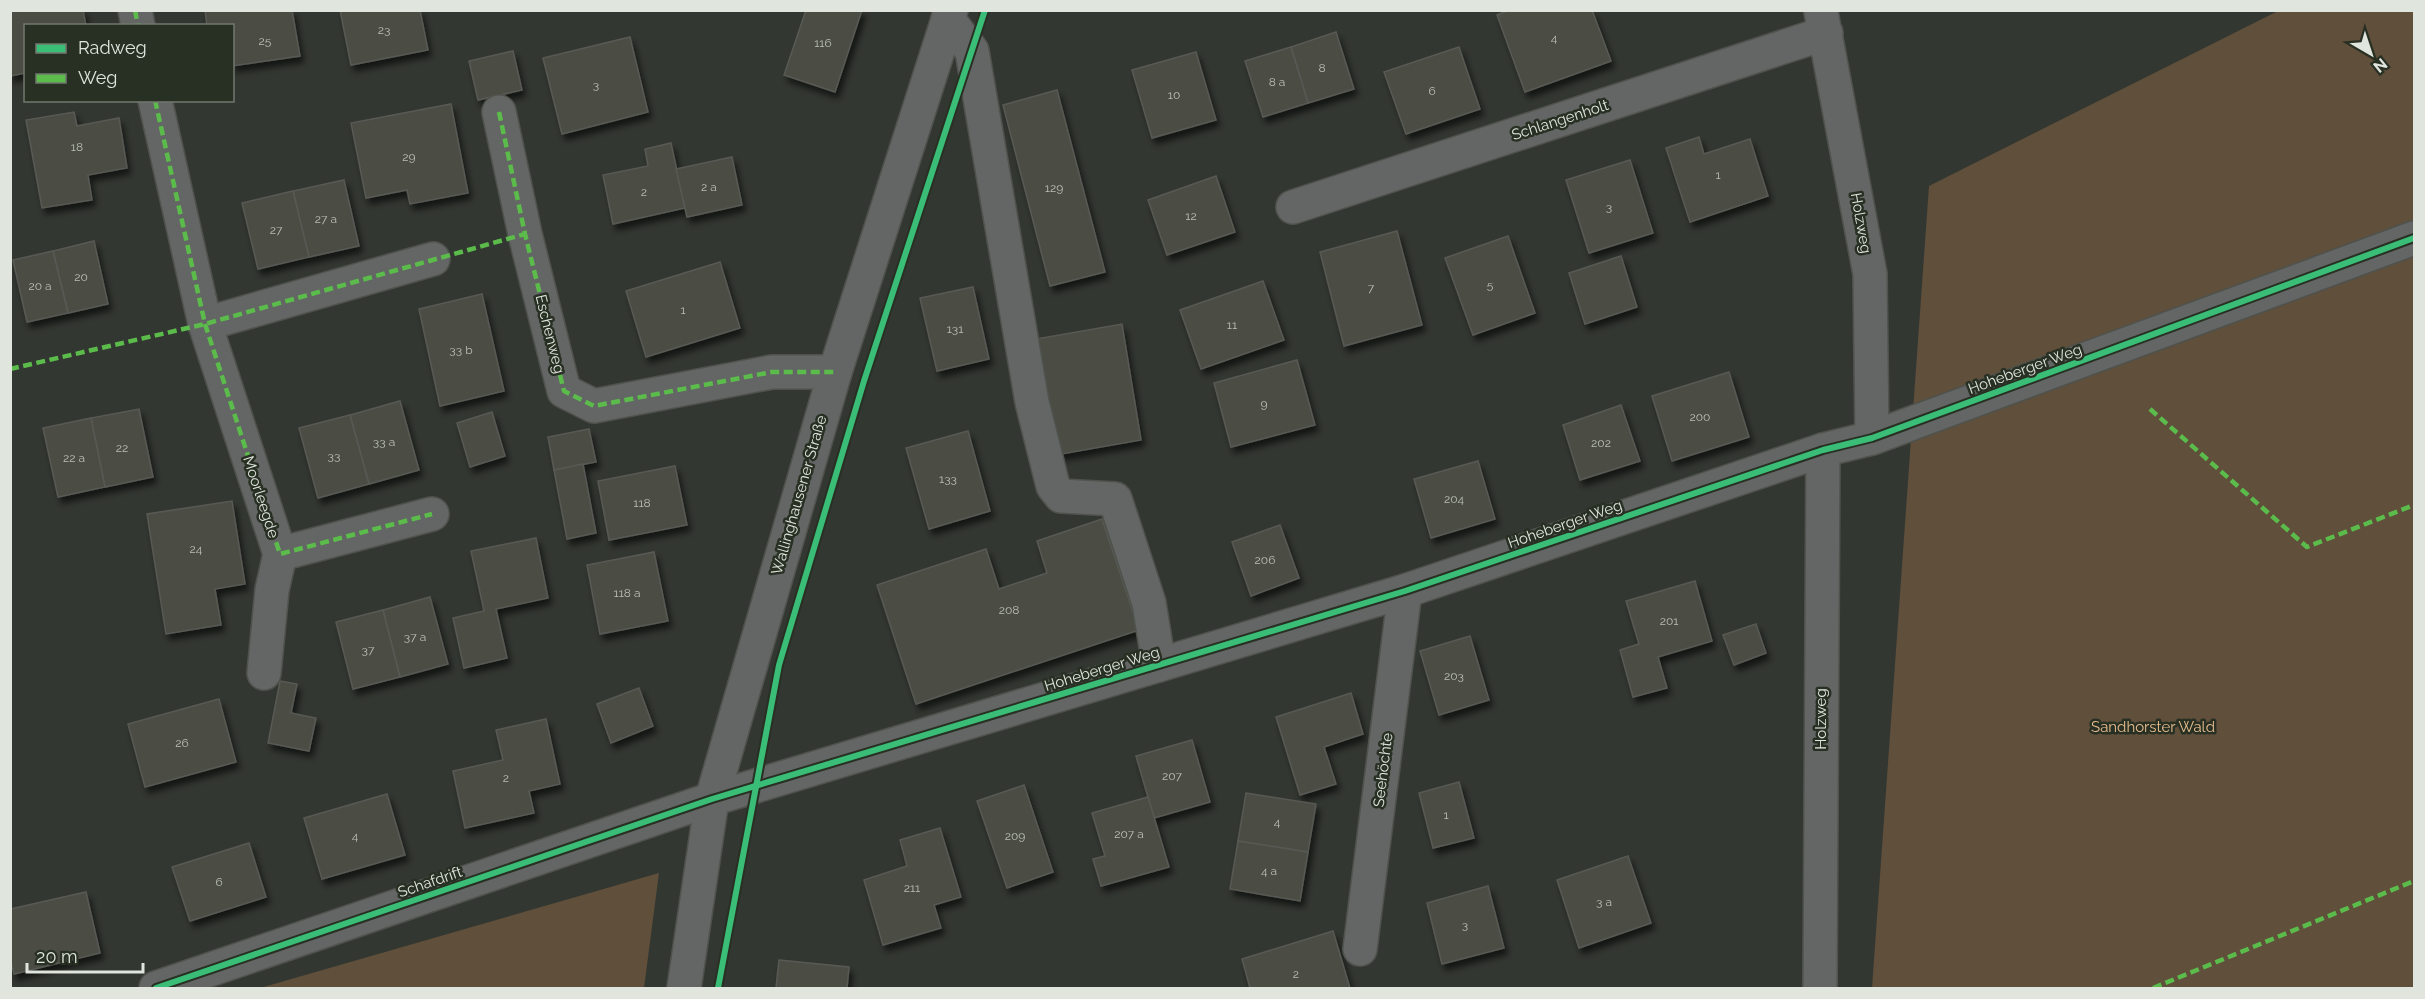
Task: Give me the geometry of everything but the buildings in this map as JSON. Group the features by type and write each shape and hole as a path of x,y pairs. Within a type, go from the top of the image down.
{"street":[{"name":"Wallinghausener Straße","path":"684,988 712,799 835,372 949,15"},
{"path":"949,15 972,51 1032,402 1053,486 1061,496 1115,499 1149,603 1159,665"},
{"name":"Schlangenholt","path":"1293,207 1823,22"},
{"name":"Holzweg","path":"1823,22 1870,274 1872,438"},
{"name":"Moorleegde","path":"155,102 205,324 280,554 432,514"},
{"name":"Eschenweg","path":"499,112 564,391 594,406 772,372 835,372"},
{"name":"Hoheberger Weg","path":"712,799 1405,591 1822,450 1872,438 2415,238"},
{"path":"205,324 433,259"},
{"name":"Holzweg","path":"1820,988 1822,450"},
{"path":"264,673 272,590 280,554"},
{"name":"Seehöchte","path":"1360,949 1405,591"},
{"name":"Schafdrift","path":"156,988 712,799"}],"green space":[{"name":"Sandhorster Wald","path":"2278,11 2414,11 2414,988 1872,988 1929,186"},
{"path":"659,873 644,988 260,988"}],"marked path":[{"path":"135,10 138,24"},
{"path":"155,102 205,324 280,554 432,514"},
{"path":"499,112 525,234 564,391 594,406 772,372 835,372"},
{"path":"10,369 205,324 525,234"},
{"path":"2150,409 2307,547 2414,505"},
{"path":"2153,988 2414,881"}],"cycle path":[{"path":"718,988 779,665 864,381 985,10"},
{"path":"156,988 712,799 1405,591 1823,450 1872,438 2414,238"}]}
